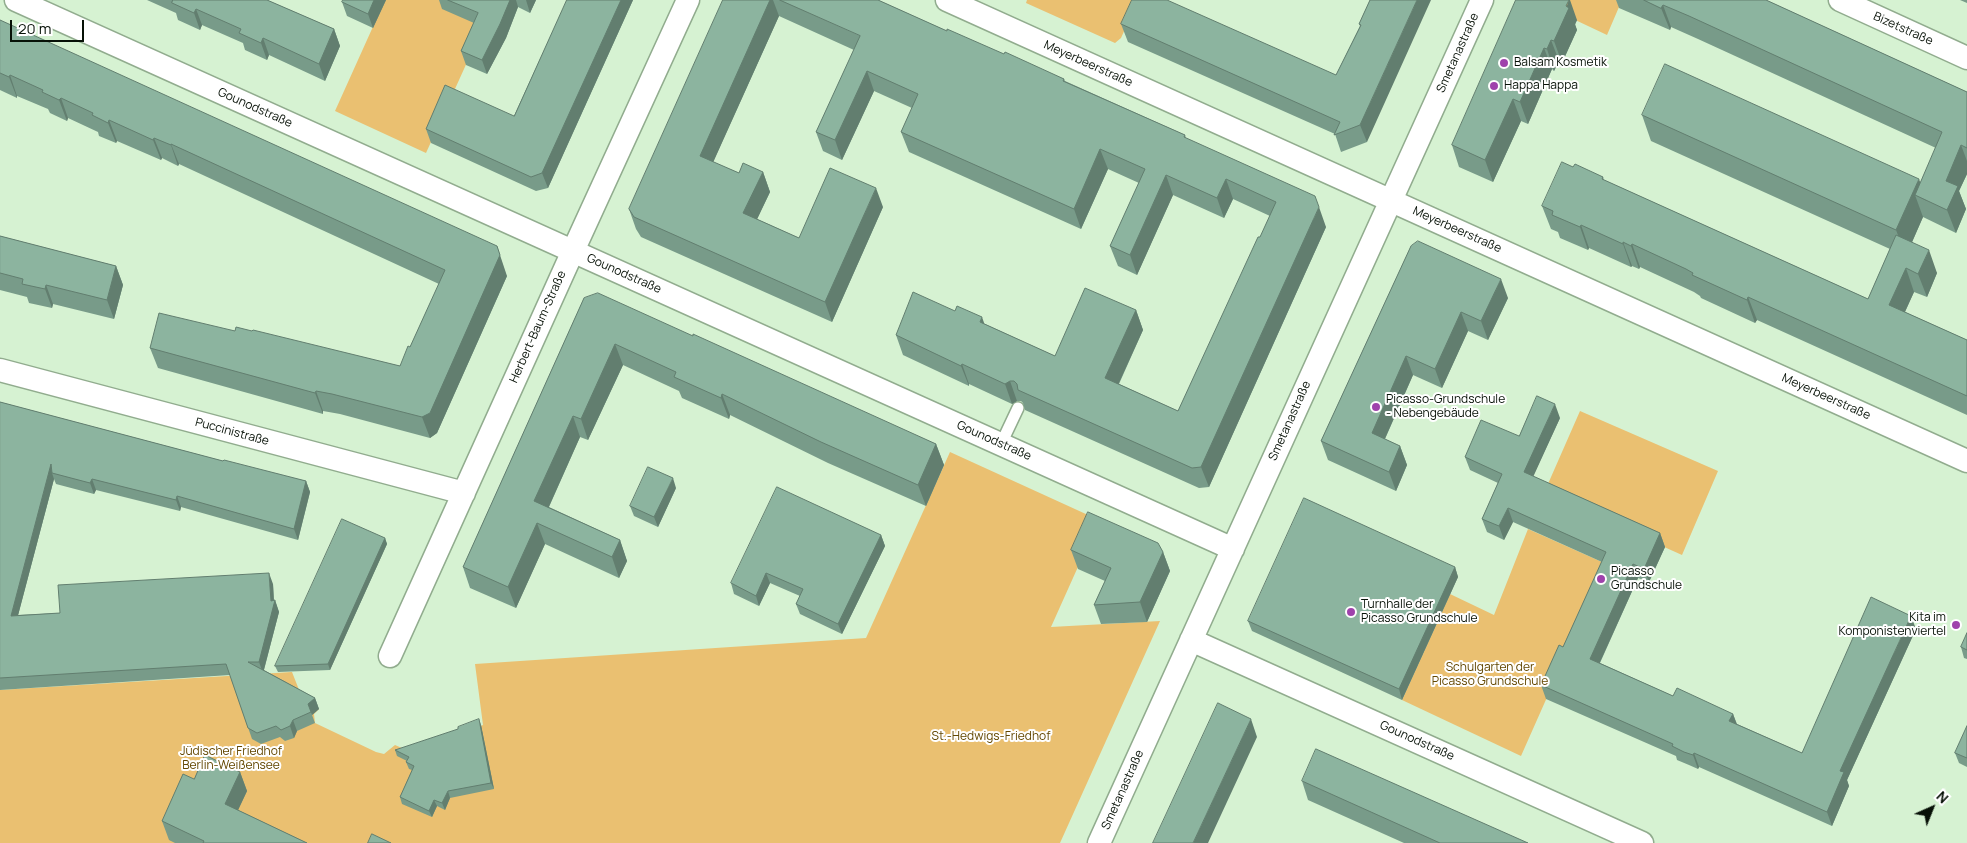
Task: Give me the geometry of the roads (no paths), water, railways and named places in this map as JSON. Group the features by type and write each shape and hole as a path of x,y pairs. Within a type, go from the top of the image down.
{"street":[{"name":"Gounodstraße","path":"16,0 1233,549"},
{"name":"Herbert-Baum-Straße","path":"390,656 688,0"},
{"name":"Meyerbeerstraße","path":"947,0 1967,461"},
{"name":"Smetanastraße","path":"1099,843 1482,0"},
{"name":"Bizetstraße","path":"1840,0 1967,58"},
{"name":"Puccinistraße","path":"0,370 464,493"},
{"name":"Gounodstraße","path":"1191,640 1642,843"}],"lane":[{"path":"1001,444 1018,408"}],"place":[{"name":"Balsam Kosmetik","path":"1504,63"},
{"name":"Happa Happa","path":"1494,86"},
{"name":"Picasso-Grundschule - Nebengebäude","path":"1376,407"},
{"name":"Picasso Grundschule","path":"1601,579"},
{"name":"Turnhalle der Picasso Grundschule","path":"1351,612"},
{"name":"Kita im Komponistenviertel","path":"1956,625"}],"park label":[{"name":"Schulgarten der Picasso Grundschule","path":"1490,675"},
{"name":"St.-Hedwigs-Friedhof","path":"991,737"},
{"name":"Jüdischer Friedhof Berlin-Weißensee","path":"231,759"}]}
